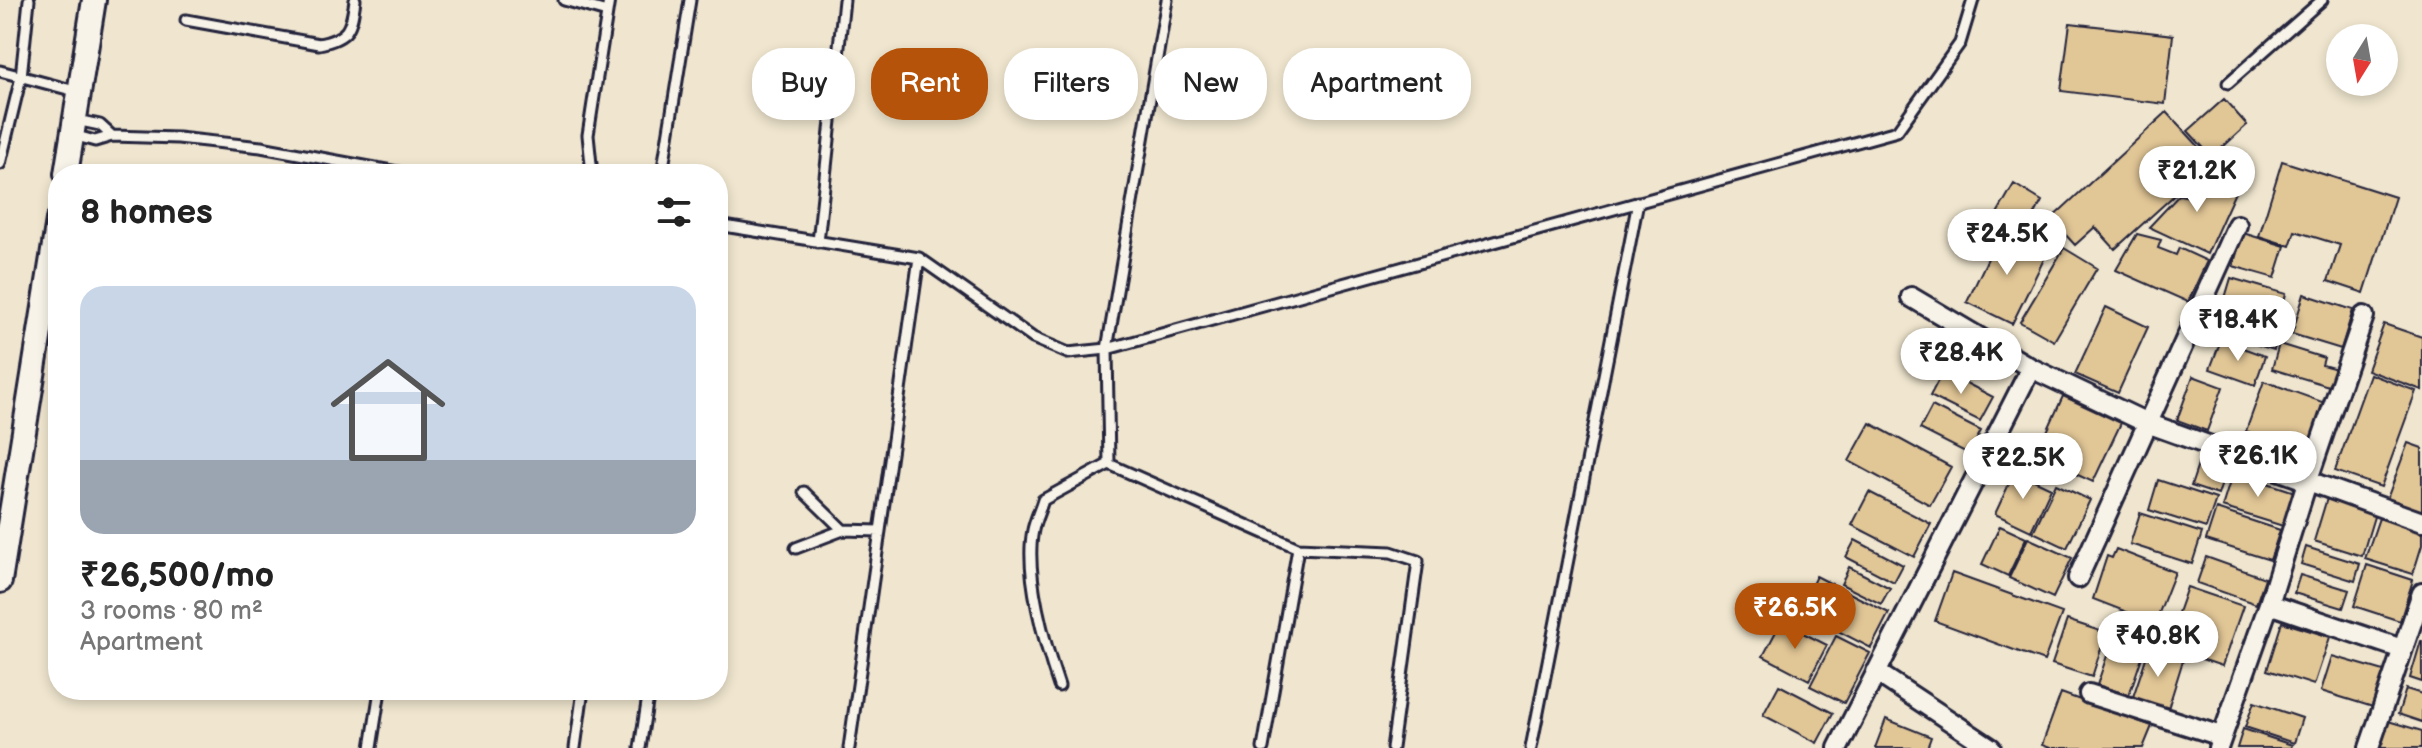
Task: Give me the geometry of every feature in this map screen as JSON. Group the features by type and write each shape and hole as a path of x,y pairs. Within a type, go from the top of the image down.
{"street":[{"path":"68,164 94,0"},
{"path":"2078,578 2237,225"},
{"path":"0,581 48,283"},
{"path":"1911,297 2031,368 2147,423 2422,522"},
{"path":"2089,694 2219,742 2269,604 2364,316"},
{"path":"1838,748 2031,368"},
{"path":"0,492 18,471"},
{"path":"2369,748 2422,593"},
{"path":"2269,604 2402,649"},
{"path":"1876,672 1991,748"}],"lane":[{"path":"0,164 21,77 29,0"},
{"path":"186,20 319,44 337,40 352,26 355,0"},
{"path":"564,0 607,12"},
{"path":"591,164 588,135 609,0"},
{"path":"664,164 690,0"},
{"path":"818,242 844,0"},
{"path":"1109,464 1107,349 1167,0"},
{"path":"728,227 919,258 1033,338 1068,353 1107,349 1897,131 1960,43 1973,0"},
{"path":"2228,83 2322,0"},
{"path":"0,71 79,92"},
{"path":"0,113 14,110"},
{"path":"74,128 100,125 112,136"},
{"path":"74,128 95,141 112,136 178,138 261,147 354,164"},
{"path":"1531,748 1638,202"},
{"path":"849,748 919,258"},
{"path":"1109,464 1298,548 1391,552 1418,561 1392,748"},
{"path":"1059,686 1046,647 1033,583 1032,532 1043,500 1109,464"},
{"path":"804,492 843,530"},
{"path":"796,548 843,530 880,531"},
{"path":"1263,748 1298,548"},
{"path":"371,748 378,700"},
{"path":"575,748 582,700"},
{"path":"640,748 647,700"}],"building":[{"path":"2070,23 2173,35 2165,104 2061,91"},
{"path":"2224,99 2247,125 2212,157 2188,131"},
{"path":"2167,112 2212,161 2115,249 2095,227 2075,245 2051,219"},
{"path":"2282,161 2395,197 2364,293 2328,281 2340,245 2295,231 2290,246 2259,236"},
{"path":"2201,173 2237,188 2207,254 2149,227 2179,195 2190,197"},
{"path":"2014,184 2042,201 2034,216 2048,224 2038,241 1995,217"},
{"path":"2001,231 2047,253 2012,324 1967,302"},
{"path":"2243,233 2285,246 2275,278 2233,266"},
{"path":"2137,234 2161,240 2158,248 2176,255 2179,248 2207,261 2188,302 2116,270"},
{"path":"2064,248 2097,268 2054,341 2020,322"},
{"path":"2231,278 2286,294 2280,315 2225,298"},
{"path":"2304,294 2353,310 2341,349 2292,334"},
{"path":"2228,304 2283,321 2274,350 2220,333"},
{"path":"2106,307 2148,327 2118,393 2075,374"},
{"path":"2384,324 2422,337 2422,390 2367,370"},
{"path":"2221,340 2265,356 2255,385 2210,369"},
{"path":"2279,344 2324,358 2322,365 2337,369 2332,387 2272,369"},
{"path":"1943,371 1993,397 1980,421 1930,396"},
{"path":"2370,374 2416,391 2381,487 2335,471"},
{"path":"2193,376 2223,387 2207,431 2177,420"},
{"path":"2264,381 2325,403 2306,453 2246,431"},
{"path":"2063,396 2121,423 2093,482 2036,456"},
{"path":"1932,406 1981,431 1969,454 1920,429"},
{"path":"1870,423 1951,467 1930,505 1849,461"},
{"path":"2408,443 2422,448 2422,511 2387,499"},
{"path":"2200,459 2227,468 2218,495 2191,486"},
{"path":"2015,471 2051,488 2031,531 1995,514"},
{"path":"2233,472 2295,492 2283,526 2222,507"},
{"path":"2158,480 2216,499 2206,528 2149,510"},
{"path":"2056,484 2090,500 2067,548 2033,532"},
{"path":"1869,492 1931,524 1914,557 1852,525"},
{"path":"2328,495 2376,510 2362,556 2314,541"},
{"path":"2216,509 2280,530 2270,560 2206,540"},
{"path":"2140,513 2202,533 2192,564 2130,544"},
{"path":"2379,518 2422,531 2422,545 2413,574 2365,559"},
{"path":"2000,526 2026,538 2008,576 1982,564"},
{"path":"2028,538 2072,558 2053,598 2009,578"},
{"path":"1855,540 1903,565 1894,582 1846,557"},
{"path":"2306,547 2360,564 2355,581 2301,564"},
{"path":"2116,549 2175,572 2155,623 2093,599 2107,556 2112,558"},
{"path":"2206,557 2265,578 2256,604 2197,583"},
{"path":"2367,565 2413,580 2400,621 2354,606"},
{"path":"1849,567 1890,588 1881,604 1841,584"},
{"path":"1952,573 2062,613 2044,661 1935,621"},
{"path":"2300,575 2349,590 2343,608 2294,593"},
{"path":"1816,576 1889,613 1871,648 1799,611"},
{"path":"2187,587 2243,606 2222,666 2166,647"},
{"path":"2067,620 2106,633 2092,677 2052,664"},
{"path":"1781,622 1827,645 1809,680 1763,656"},
{"path":"2282,622 2330,637 2314,685 2267,670"},
{"path":"1836,636 1870,653 1844,703 1810,686"},
{"path":"2422,641 2422,682 2410,678"},
{"path":"2150,646 2184,657 2167,712 2132,700"},
{"path":"2110,647 2142,657 2129,695 2097,685"},
{"path":"2332,656 2384,671 2373,707 2321,691"},
{"path":"1779,685 1833,713 1817,743 1763,715"},
{"path":"2406,689 2422,694 2422,722 2398,714"},
{"path":"2061,693 2152,726 2143,748 2050,748 2042,745"},
{"path":"2254,702 2302,718 2294,743 2245,727"},
{"path":"1886,719 1931,737 1927,748 1875,748"},
{"path":"2388,721 2422,731 2422,748 2380,748"},
{"path":"2243,729 2292,745 2291,748 2237,748"}]}
